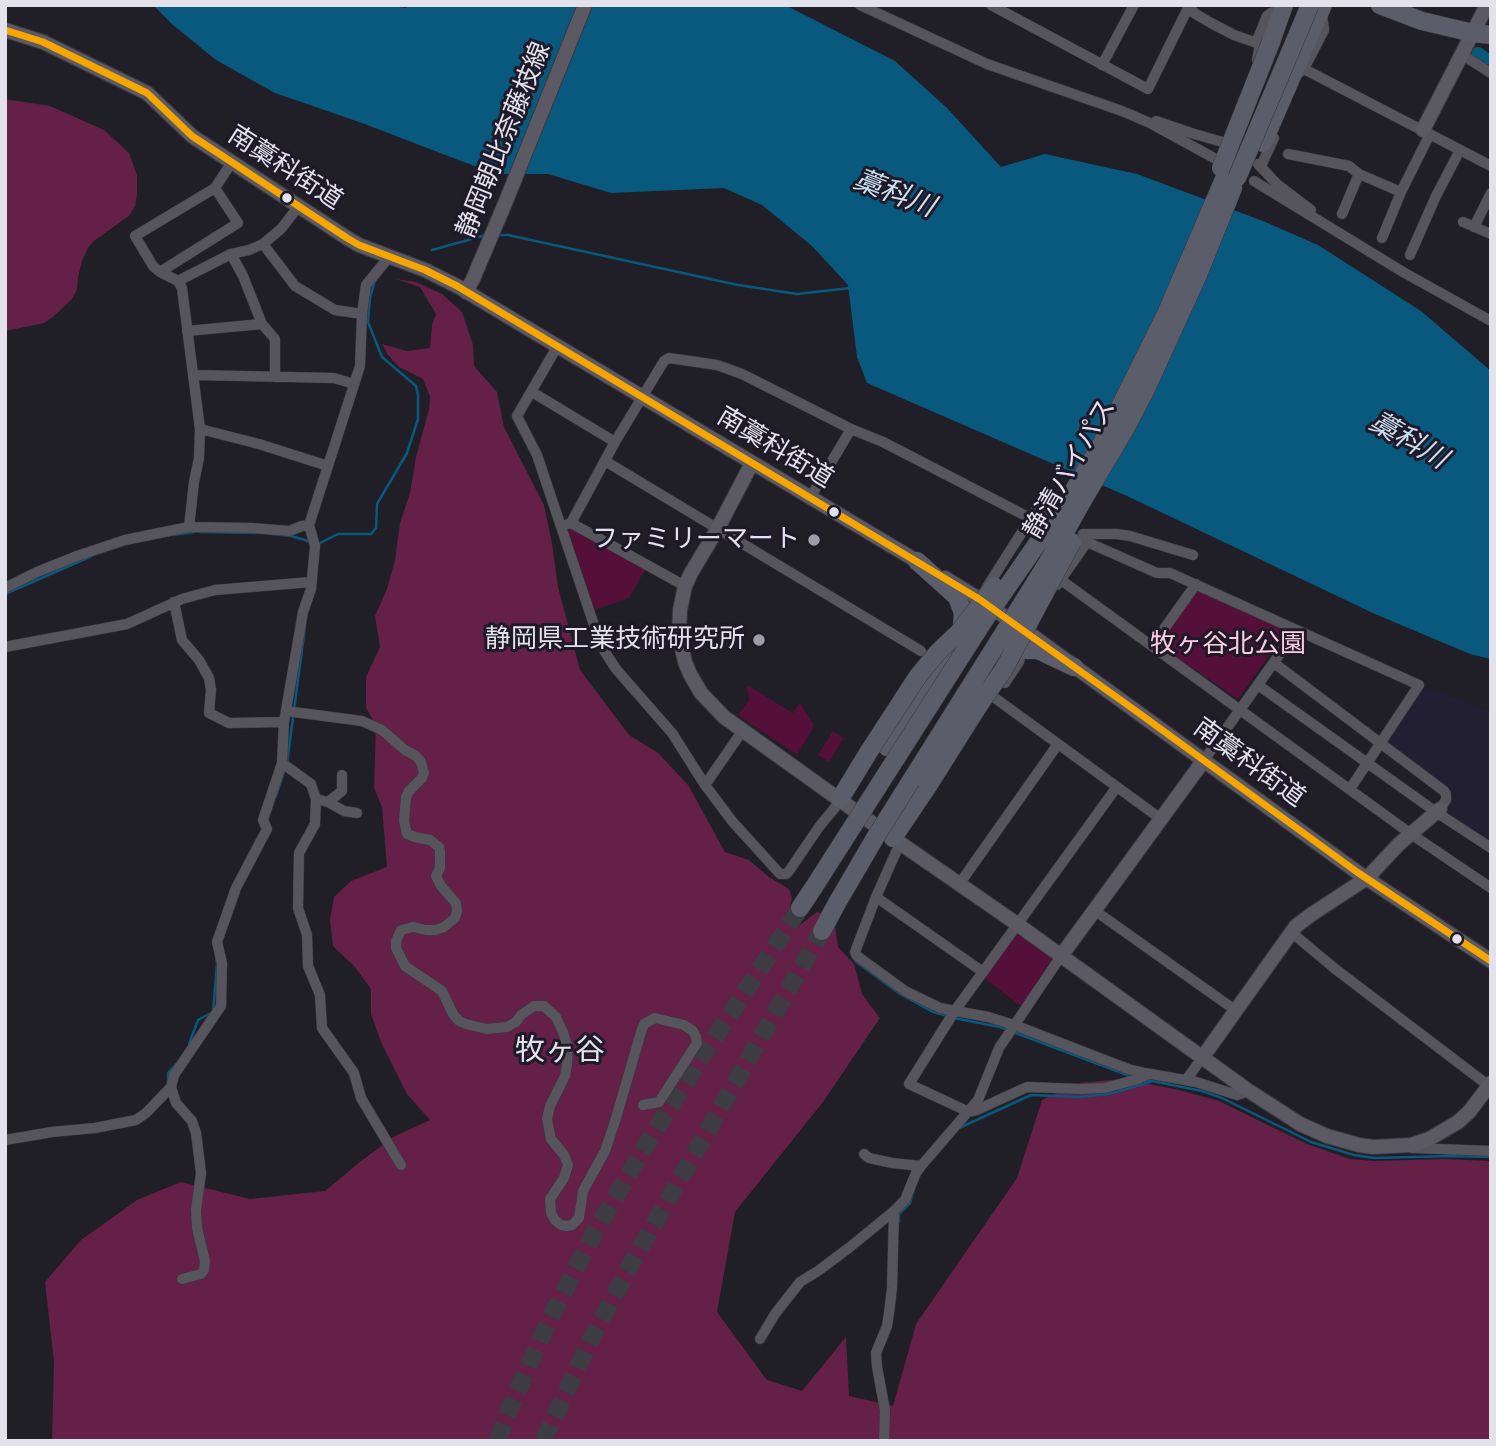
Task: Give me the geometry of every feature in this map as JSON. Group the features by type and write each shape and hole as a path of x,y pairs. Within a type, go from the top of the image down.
{"highway":[{"path":"1380,5 1422,21 1483,29"},
{"path":"1409,5 1483,29"},
{"path":"1192,271 1225,154 1264,42 1288,6"},
{"name":"静清バイパス","path":"1192,271 1288,6"},
{"path":"1192,271 1244,183 1303,60 1318,7"},
{"name":"静清バイパス","path":"822,932 881,827 1048,562 1118,425 1166,314 1192,271 1318,7"},
{"path":"841,800 867,753 918,676 937,652 960,631 1118,425"},
{"path":"838,903 887,827 926,780 1020,642 1058,570 1118,425"},
{"name":"静清バイパス","path":"800,908 985,619 1071,495 1102,443 1118,425"},
{"path":"917,561 957,597 963,613 961,626"},
{"path":"814,887 887,747 979,599"},
{"path":"897,840 926,780 967,710 1023,629"},
{"path":"1003,658 1020,650 1038,650 1074,667"}],"main road":[{"name":"静岡朝比奈藤枝線","path":"466,292 586,5"},
{"path":"1427,132 1461,54 1483,29 1487,5"},
{"name":"南藁科街道","path":"5,30 43,42 147,93 192,136 359,245 443,278 979,599 1367,878 1491,961"},
{"path":"752,463 691,573 680,610 679,635 685,662 695,684 724,717 1245,1089 1300,1124 1343,1141 1373,1147 1411,1145 1439,1135 1458,1122 1490,1085"},
{"path":"1061,956 1203,760"},
{"path":"1202,1058 1291,932 1312,914 1367,878 1438,811"}],"street":[{"path":"860,5 987,64 1150,123 1225,164"},
{"path":"991,5 1148,89 1189,5"},
{"path":"1102,65 1134,5"},
{"path":"1176,5 1189,5"},
{"path":"1189,5 1194,13 1234,35 1264,42"},
{"path":"1264,42 1259,46 1259,55 1229,129 1230,132 1268,150"},
{"path":"1461,54 1491,73"},
{"path":"1335,231 1277,184 1260,165 1303,60 1491,166"},
{"path":"1122,111 1226,143"},
{"path":"1382,238 1427,132"},
{"path":"1410,255 1460,150"},
{"path":"1288,154 1349,166 1359,174 1401,192"},
{"path":"189,527 194,482 200,458 200,429 182,288 178,281 153,266 135,236 215,188 232,162"},
{"path":"1342,214 1359,174"},
{"path":"1254,181 1491,321"},
{"path":"160,272 239,223 215,188"},
{"path":"1474,227 1491,193"},
{"path":"178,281 230,254 263,244 281,229 298,206"},
{"path":"1463,222 1491,234"},
{"path":"263,244 295,286 335,310 362,314"},
{"path":"230,254 243,276 262,324 275,339 275,377"},
{"path":"5,1140 136,1120 171,1087 174,1075 220,1006 222,963 216,942 236,888 267,829 263,820 282,763 284,722 303,612 312,582 315,546 309,525 360,366 366,285 390,256"},
{"path":"187,331 262,324"},
{"path":"558,347 517,416 537,455 566,525 595,628 616,669 672,733 732,821 780,874 789,871 841,800"},
{"path":"566,525 666,359 673,358 704,363 742,374 851,429 883,442 1030,518"},
{"path":"194,375 334,378 354,383"},
{"path":"532,391 615,442"},
{"path":"200,429 328,466"},
{"path":"810,498 851,429"},
{"path":"605,461 921,651"},
{"path":"979,599 1036,510 1045,514"},
{"path":"5,588 37,572 117,542 189,527 289,530 309,525"},
{"path":"566,525 685,586"},
{"path":"1193,555 1117,534 1083,534 1087,542 1157,573 1170,573 1196,584 1419,685 1350,789"},
{"path":"1023,629 1087,542"},
{"path":"1060,580 1310,762 1491,888"},
{"path":"5,647 127,624 174,602 215,590 312,582"},
{"path":"1152,646 1196,584"},
{"path":"174,602 181,640 199,660 209,678 209,713 229,723 284,722"},
{"path":"1203,760 1297,630"},
{"path":"915,805 922,803 927,797 995,698 1019,662 1020,650"},
{"path":"1274,663 1444,791 1446,800 1438,811"},
{"path":"1258,685 1367,764 1491,848"},
{"path":"995,698 1161,819"},
{"path":"288,711 362,721 382,730 421,762 424,774 406,797 404,821 407,834 430,840 439,847 440,868 436,876 456,903 457,911 455,918 444,927 435,930 413,927 401,930 396,948 405,966 442,991 458,1021 487,1029 507,1027 534,1006 544,1006 556,1017 568,1049 567,1064 565,1076 550,1106 547,1119 551,1139 564,1155 568,1165 564,1178 550,1199 551,1213 561,1225 567,1227 579,1218 583,1191 605,1151 644,1024 655,1018 684,1025 693,1031 697,1043 659,1102 643,1105"},
{"path":"705,785 743,730"},
{"path":"960,883 1058,744"},
{"path":"282,763 310,784 316,799 315,824 299,853 298,908 307,935 308,966 320,995 322,1028 354,1073 362,1098 401,1165"},
{"path":"328,802 341,791 342,775"},
{"path":"1116,788 954,1012 909,1084 969,1112 1027,1087 1081,1090 1105,1088 1150,1074"},
{"path":"316,799 344,811 357,813"},
{"path":"897,840 855,949 857,956 905,991 940,1009 988,1017 1014,1025 1128,1069 1186,1080 1237,1095 1245,1089"},
{"path":"876,897 983,972"},
{"path":"1094,909 1235,1010"},
{"path":"1291,932 1334,968 1490,1085"},
{"path":"760,1339 800,1282 850,1248 894,1211 909,1194 921,1166 978,1100 999,1048 1061,956"},
{"path":"1186,1080 1202,1058"},
{"path":"171,1087 176,1103 192,1121 201,1174 196,1210 197,1228 205,1261 204,1270 201,1274 181,1279"},
{"path":"1373,1147 1491,1151"},
{"path":"864,1154 869,1158 892,1163 921,1166"},
{"path":"884,1441 885,1410 876,1353 890,1313 894,1211"}],"shaded area":[{"path":"5,99 50,106 104,130 129,153 137,175 137,195 129,216 88,248 82,261 77,290 71,300 44,323 5,331"},
{"path":"396,279 416,282 442,294 462,312 473,345 474,366 497,392 504,427 544,505 558,587 580,670 629,735 658,753 688,785 725,852 749,860 789,889 792,898 787,917 800,925 817,912 830,915 838,947 854,964 862,994 880,1018 823,1102 735,1212 717,1312 767,1380 802,1391 846,1337 849,1396 893,1406 916,1324 1017,1178 1042,1100 1079,1083 1110,1080 1139,1082 1219,1101 1307,1144 1350,1159 1491,1161 1491,1441 52,1441 54,1362 45,1282 81,1240 137,1200 181,1182 250,1199 325,1191 395,1136 430,1120 407,1094 381,1042 371,1014 371,989 354,966 333,946 330,920 334,897 351,881 387,867 382,807 374,788 376,725 366,708 366,677 380,647 375,616 387,589 395,560 400,523 410,493 430,397 423,379 399,367 382,344 407,351 430,348 436,314 420,287"},
{"path":"1424,687 1491,712 1491,844 1447,815 1455,795 1385,741"}],"green space":[{"path":"572,527 646,568 629,598 595,610 568,530"},
{"name":"牧ヶ谷北公園","path":"1198,589 1288,629 1238,699 1157,644"},
{"path":"747,685 793,713 800,702 814,726 797,755 738,715 749,700"},
{"path":"833,731 844,738 829,762 818,755"},
{"path":"1017,931 1052,956 1021,1006 984,978"}],"water":[{"name":"藁科川","path":"153,5 386,5 406,8 408,5 785,5 895,61 947,108 1001,167 1045,154 1137,174 1263,221 1318,245 1421,311 1491,371 1491,659 1470,654 1375,614 1127,496 867,383 857,357 848,285 812,246 762,205 724,188 611,193 548,174 495,174 275,93 216,60"}],"waterway":[{"path":"1478,54 1491,63"},
{"path":"432,250 486,235"},
{"path":"496,235 508,235 738,285 797,294 850,288"},
{"path":"318,544 338,534 371,534 376,528 377,504 407,453 418,419 416,386 382,357 368,322 375,280"},
{"path":"173,535 194,532"},
{"path":"201,532 257,533"},
{"path":"271,534 312,542"},
{"path":"5,594 92,556"},
{"path":"287,763 305,627"},
{"path":"276,796 285,769"},
{"path":"189,1044 198,1020 213,1012 216,957"},
{"path":"855,961 900,994 933,1012 948,1016"},
{"path":"954,1018 1000,1027 1130,1076"},
{"path":"168,1082 168,1073 176,1064"},
{"path":"1147,1080 1202,1091 1222,1098 1311,1142 1354,1155 1374,1158 1491,1157"},
{"path":"959,1128 1031,1095 1079,1097 1109,1094 1153,1081"},
{"path":"899,1222 899,1214 910,1203 914,1189"}],"tunnel":[{"path":"498,1441 550,1318 595,1232 692,1072 800,908"},
{"path":"543,1441 593,1335 635,1257 822,931"}],"transit line":[{"path":"5,30 43,42 147,93 192,136 347,238 457,286 979,599 1357,872 1491,961"}],"place":[{"name":"ファミリーマート","path":"814,540"},
{"name":"静岡県工業技術研究所","path":"759,640"}],"district":[{"name":"牧ヶ谷","path":"560,1051"}]}
